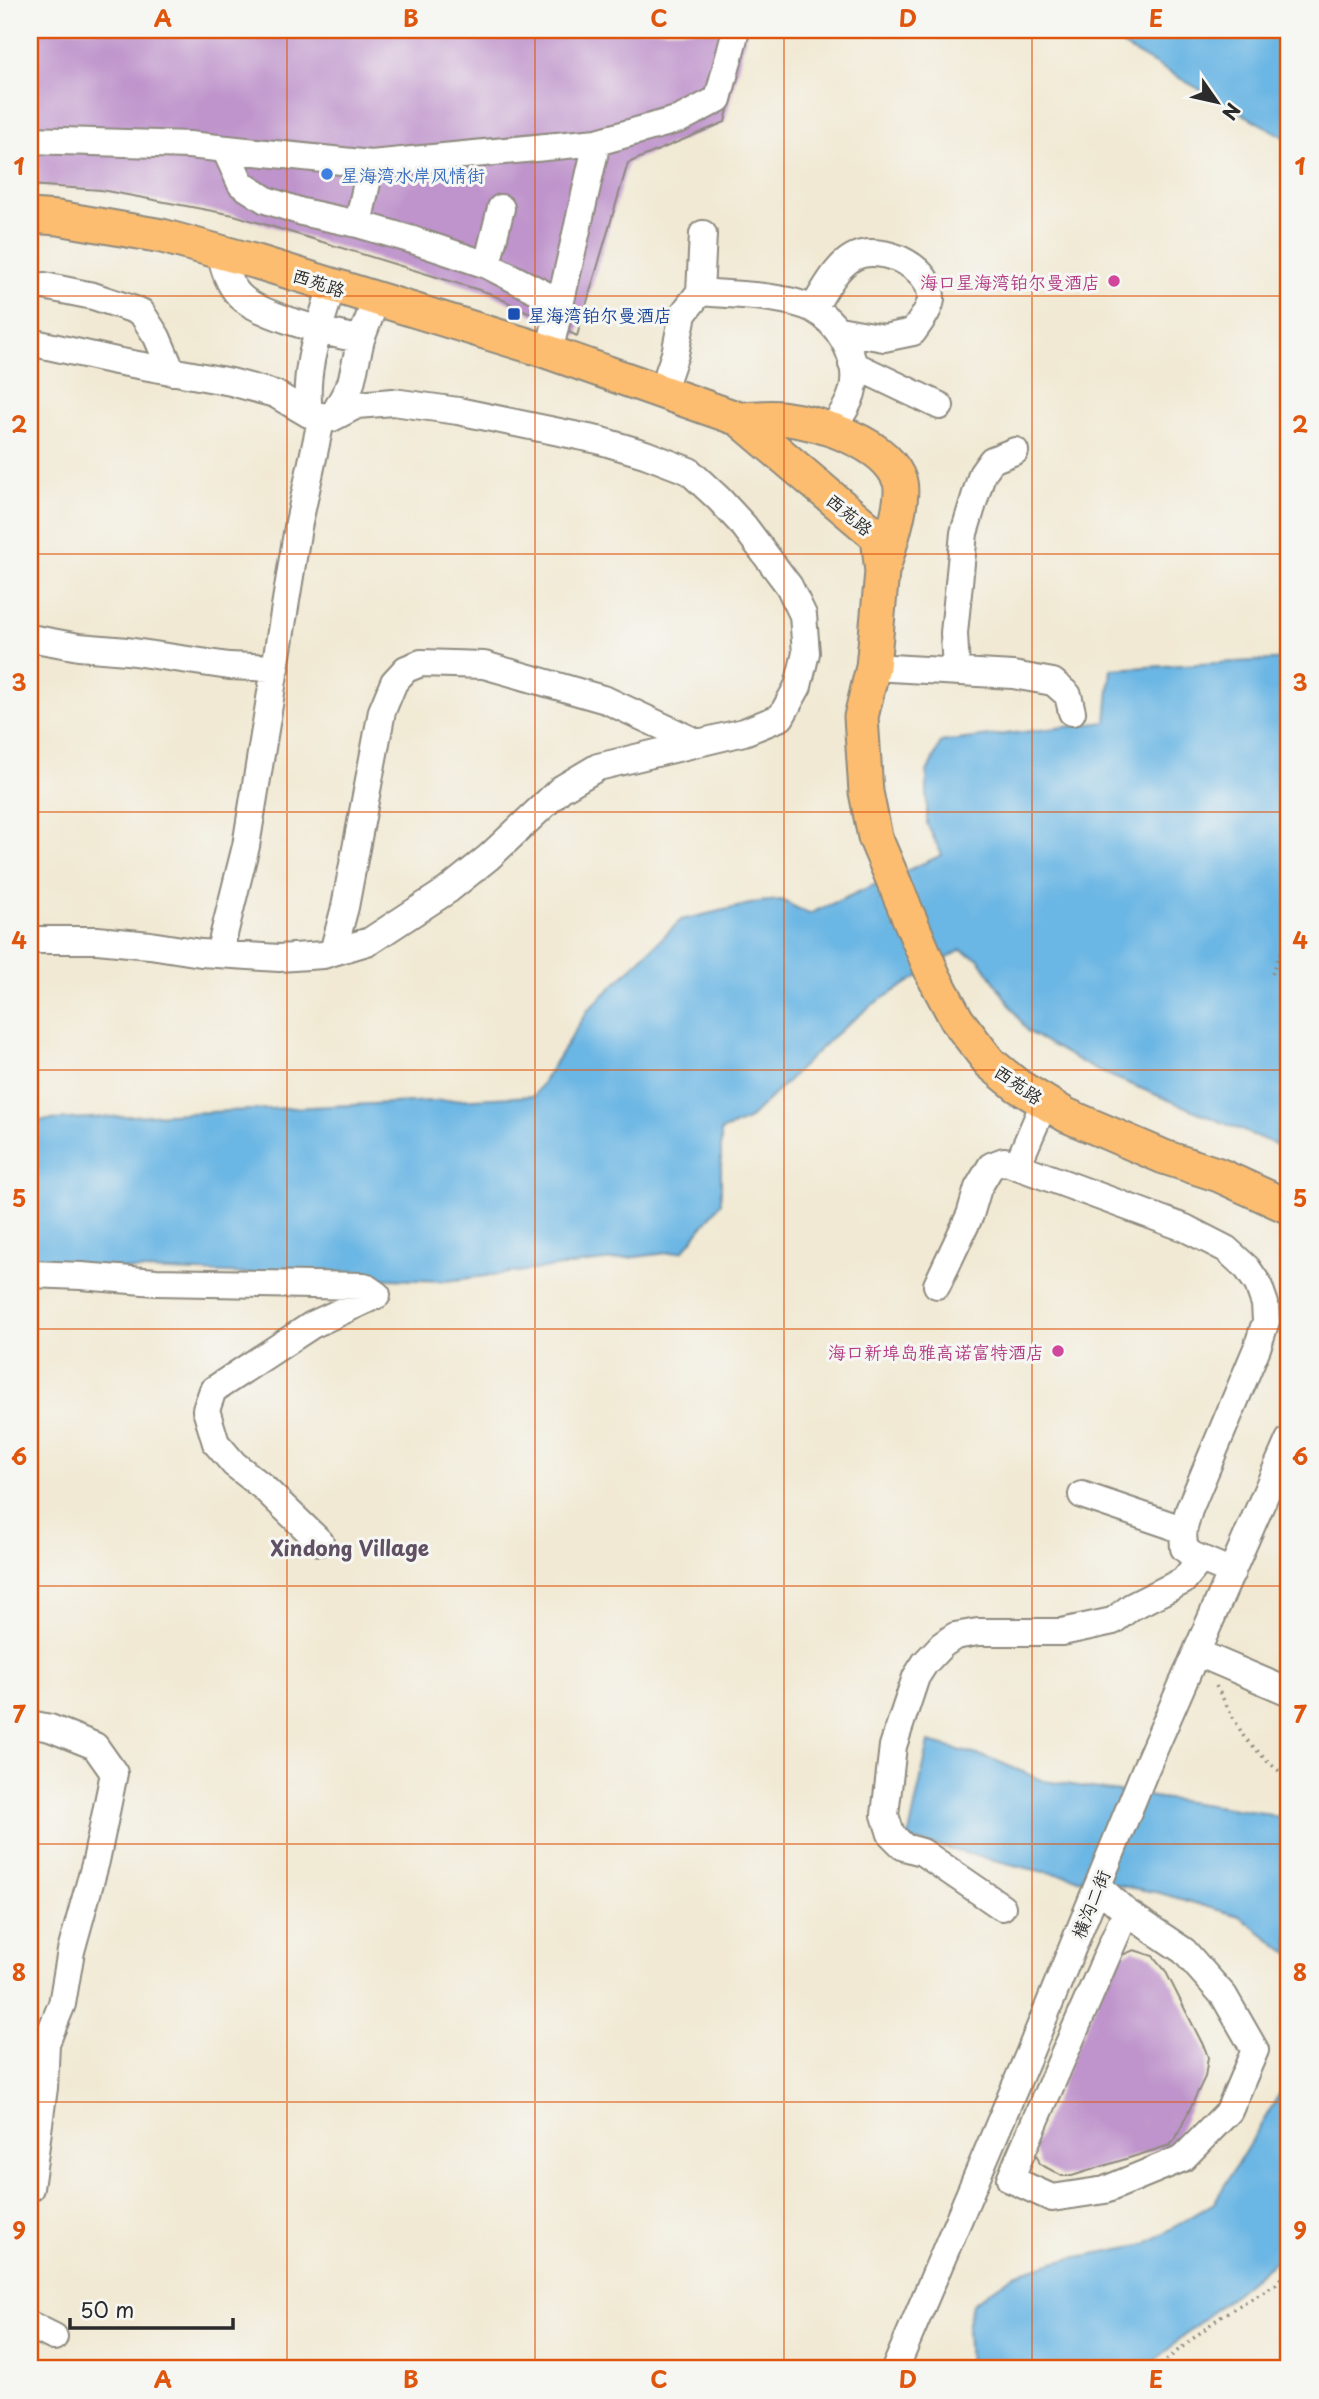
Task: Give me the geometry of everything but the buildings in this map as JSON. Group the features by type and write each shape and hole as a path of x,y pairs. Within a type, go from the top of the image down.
{"main road":[{"name":"西苑路","path":"30,216 58,218 162,236 220,252 549,353 739,419 877,537 882,572 873,667 861,717 866,792 875,837 934,977 957,1020 990,1063 1018,1086 1066,1115 1152,1152 1219,1175 1289,1207"},
{"path":"739,419 781,417 831,430 863,443 890,461 901,484 897,517 882,572"}],"street":[{"path":"30,140 189,145 371,164 597,142 680,119 718,99 736,30"},
{"path":"549,353 597,142"},
{"path":"225,149 242,184 266,200 302,212 358,224 487,265 560,302"},
{"path":"358,224 371,164"},
{"path":"487,265 501,208"},
{"path":"662,392 676,354 683,314 700,292 703,234"},
{"path":"220,252 227,277 238,295 251,306 268,314 361,339"},
{"path":"700,292 778,300 813,309 839,330 884,338 913,332 931,301 929,284 908,262 883,255 861,254 838,269 813,309"},
{"path":"30,288 44,286 93,296 141,312 157,337 172,372"},
{"path":"321,416 307,378 318,329 332,286"},
{"path":"219,954 246,846 298,527 321,416 351,383 361,339 376,300"},
{"path":"831,430 849,400 855,381 852,364 839,330"},
{"path":"30,342 231,382 275,394 321,416 356,405 393,402 458,411 598,440 689,471 744,526 789,586 803,615 806,653 798,686 781,717 744,732 598,767 561,789 489,857 437,898 370,941 323,955 279,958 97,940 30,940"},
{"path":"852,364 940,406"},
{"path":"956,671 954,632 964,533 982,474 992,460 1016,451"},
{"path":"30,638 229,666 276,668"},
{"path":"333,952 345,907 382,711 394,682 406,669 421,663 484,666 606,700 698,743"},
{"path":"873,667 956,671 1053,682 1068,695 1072,712"},
{"path":"1017,1166 1045,1101"},
{"path":"937,1285 970,1215 978,1188 991,1166 1004,1161 1185,1228 1226,1249 1247,1268 1258,1284 1265,1304 1266,1321 1189,1510 1183,1531 1184,1548 1201,1559 1232,1572"},
{"path":"30,1274 156,1282 364,1286 377,1295 313,1325 213,1391 206,1410 216,1443 233,1464 263,1487 320,1542"},
{"name":"横沟二街","path":"895,2369 1145,1770 1289,1440"},
{"path":"1082,1495 1183,1531"},
{"path":"1002,1907 922,1852 904,1847 891,1834 885,1815 892,1746 916,1678 925,1662 942,1645 956,1636 978,1632 1062,1632 1113,1621 1131,1607 1183,1581 1201,1559"},
{"path":"1198,1653 1289,1692"},
{"path":"30,1724 50,1728 95,1746 114,1773 96,1861 71,1951 62,2004 46,2043 44,2088 30,2188"},
{"path":"1098,1886 1126,1912 1184,1951 1224,1996 1255,2050 1229,2111 1184,2158 1105,2190 1052,2197 1010,2179 1126,1912"},
{"path":"1012,2092 1041,2105"},
{"path":"30,2325 54,2337"}],"path":[{"path":"1272,974 1289,932"},
{"path":"1281,950 1289,953"},
{"path":"1198,1653 1244,1737 1289,1779"},
{"path":"1155,2369 1221,2316 1276,2284 1289,2268"}],"water":[{"path":"1095,30 1289,30 1289,140"},
{"path":"1289,659 1289,1150 1094,1069 1028,1032 979,959 961,950 872,1005 830,1039 748,1120 721,1131 721,1203 683,1251 446,1281 30,1266 30,1121 534,1096 588,1010 681,920 759,902 781,900 809,914 942,855 927,824 927,772 941,742 1106,722 1111,669"},
{"path":"929,1742 992,1759 1044,1781 1263,1813 1289,1821 1289,1954 1239,1916 1160,1893 1035,1870 908,1839"},
{"path":"1289,2078 1289,2249 1146,2369 969,2369 967,2327 972,2304 1015,2274 1057,2261 1146,2244 1214,2203"}],"place":[{"name":"星海湾水岸风情街","path":"327,174"},
{"name":"海口星海湾铂尔曼酒店","path":"1114,281"},
{"name":"星海湾铂尔曼酒店","path":"514,314"},
{"name":"海口新埠岛雅高诺富特酒店","path":"1058,1351"}],"district":[{"name":"Xindong Village","path":"350,1547"}]}
